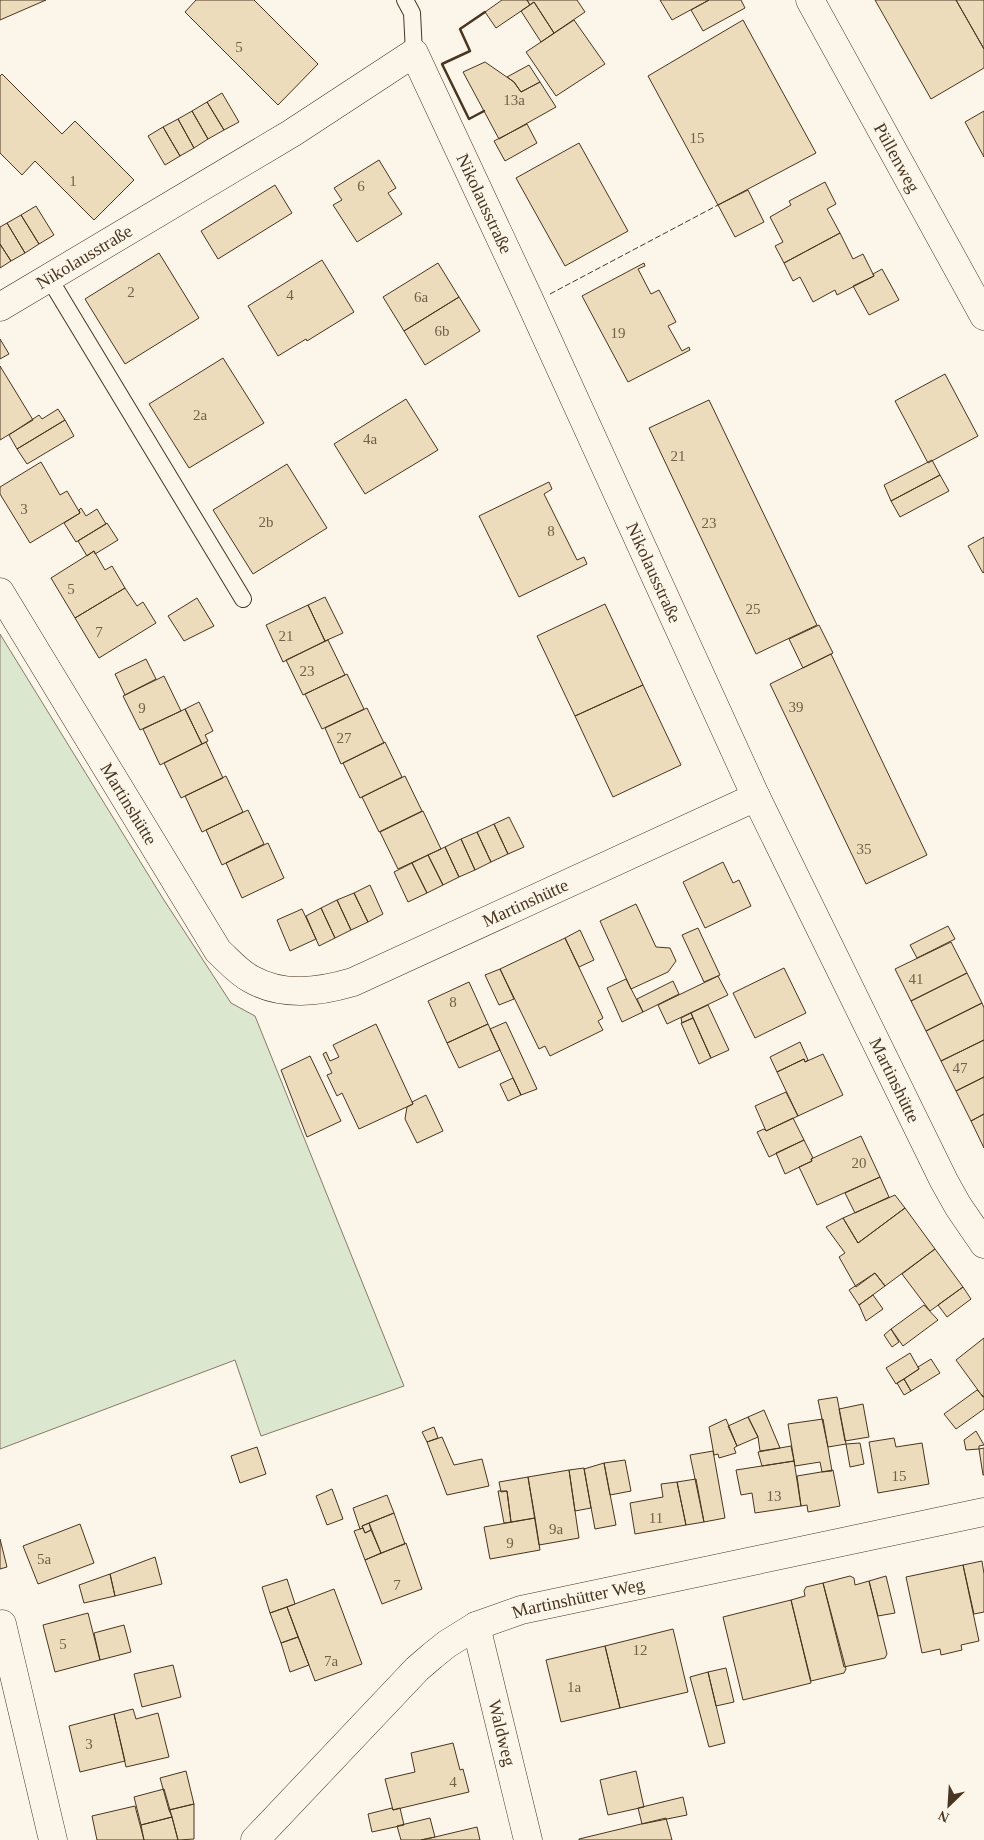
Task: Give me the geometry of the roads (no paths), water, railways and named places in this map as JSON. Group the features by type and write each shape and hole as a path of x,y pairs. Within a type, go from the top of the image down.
{"street":[{"name":"Püllenweg","path":"810,0 984,316"},
{"name":"Nikolausstraße","path":"0,307 292,133 414,52 756,797"},
{"name":"Martinshütte","path":"0,592 218,951 250,979 270,986 290,991 310,991 332,988 353,982 756,797 944,1181 958,1206 984,1244"},
{"name":"Martinshütter Weg","path":"256,1840 417,1669 447,1644 476,1626 506,1614 535,1607 984,1512"},
{"path":"1,1625 53,1840"},
{"name":"Waldweg","path":"476,1626 528,1840"}],"lane":[{"path":"405,0 412,13 414,52"},
{"path":"49,278 243,599"}]}
